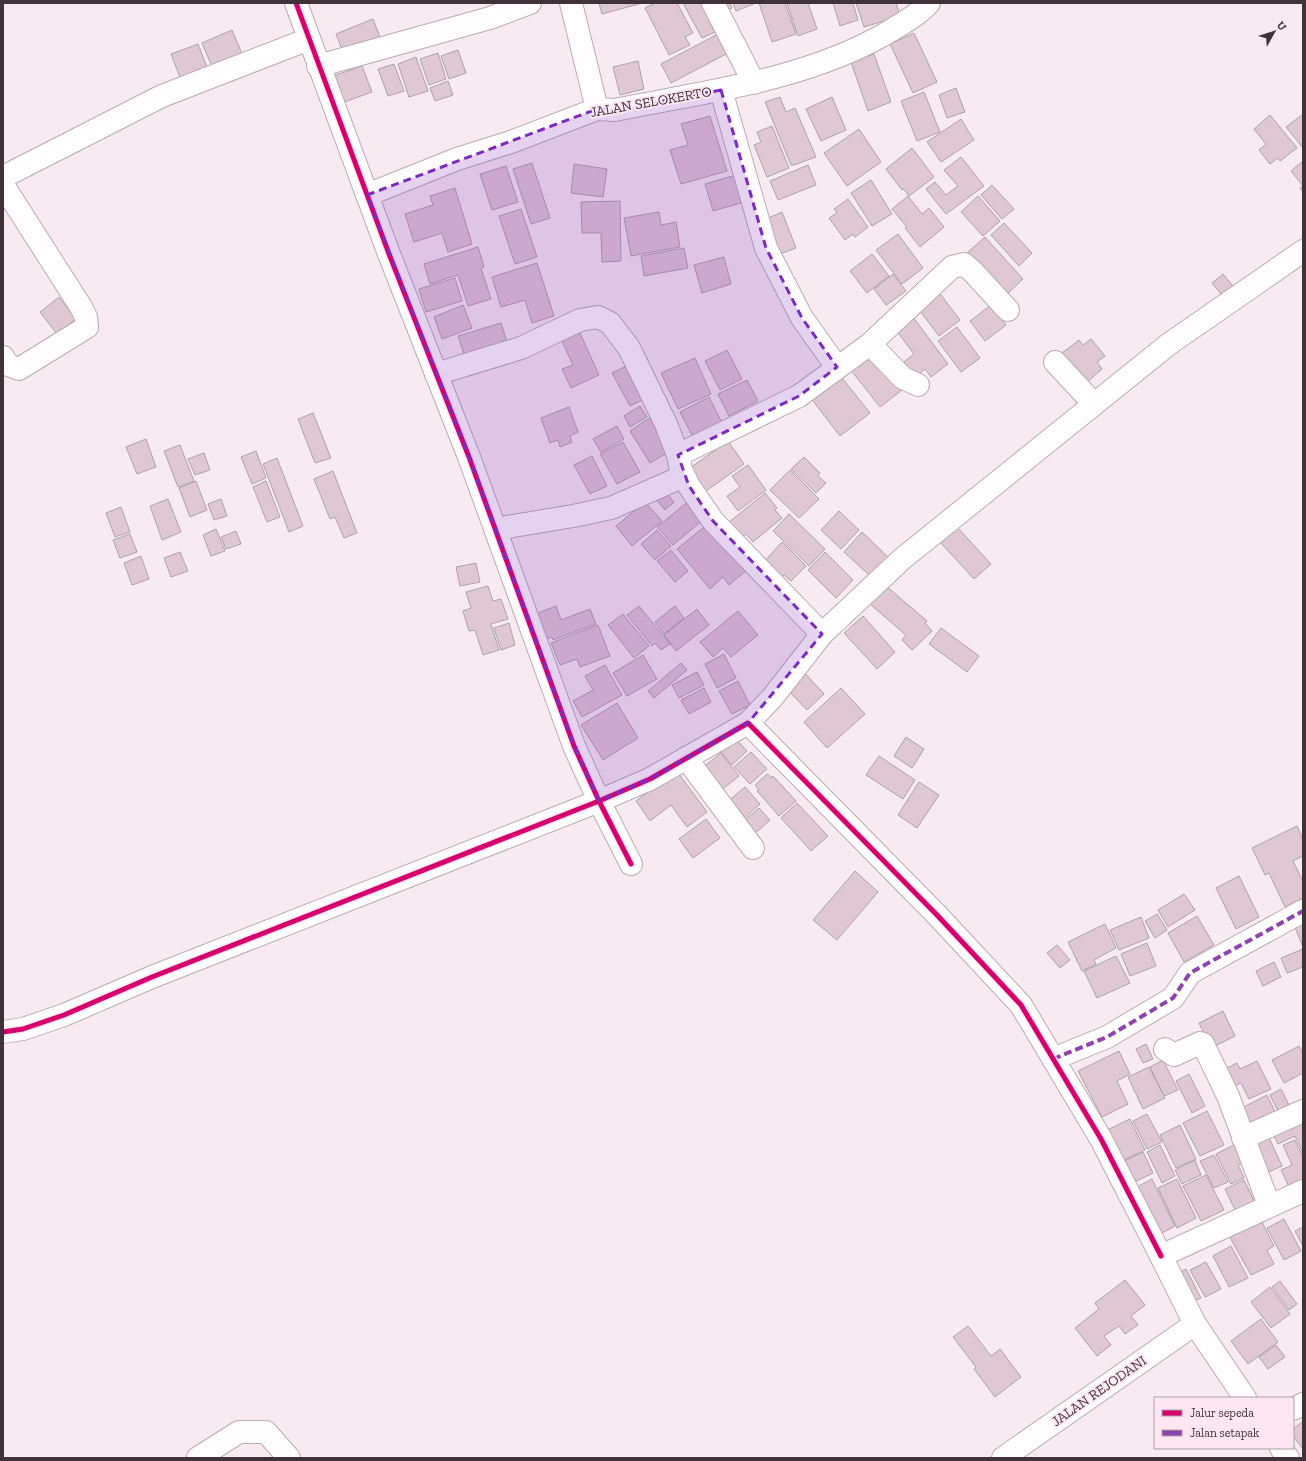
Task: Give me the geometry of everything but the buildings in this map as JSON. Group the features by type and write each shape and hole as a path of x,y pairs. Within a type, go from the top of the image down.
{"street":[{"path":"296,3 318,66 495,529 574,746 599,801 631,864"},
{"path":"318,66 490,18 530,3"},
{"path":"571,3 597,109"},
{"path":"713,3 754,83"},
{"name":"JALAN SELOKERTO","path":"367,195 457,159 511,142 597,109 615,110 780,77 858,49 903,24 929,3"},
{"path":"3,177 162,96 309,39"},
{"path":"721,90 766,248 802,318 837,367"},
{"path":"3,186 81,307 86,317 87,327 19,369 8,365 3,358"},
{"path":"3,1032 23,1029 64,1015 152,977 599,801 650,779 748,724 772,698 822,634 902,559 1169,344 1303,251"},
{"path":"678,455 798,396 870,344 952,267 964,264 1008,310"},
{"path":"436,374 521,348 580,320 598,317 610,323 629,348 666,424 684,476 689,486 713,520 822,634"},
{"path":"870,344 903,378 918,385"},
{"path":"1055,362 1094,404"},
{"path":"495,529 574,516 611,508 684,476"},
{"path":"748,724 937,915 1021,1005 1101,1139 1194,1324 1244,1397"},
{"path":"686,758 753,848"},
{"path":"1053,1059 1107,1037 1173,998 1190,973 1303,911"},
{"path":"1165,1049 1174,1055 1200,1043 1203,1044 1228,1096 1269,1205"},
{"path":"1243,1138 1303,1111"},
{"path":"1161,1256 1269,1205 1303,1191"},
{"name":"JALAN REJODANI","path":"1003,1458 1194,1324"},
{"path":"1294,1408 1303,1404"},
{"path":"198,1458 239,1432 266,1432 289,1458"},
{"path":"1282,1449 1288,1458"}],"highlighted area":[{"path":"721,90 766,248 802,318 837,367 799,396 678,455 689,486 713,521 822,634 748,723 650,779 599,801 574,746 469,457 367,195 597,109 615,110"}],"marked path":[{"path":"1053,1059 1107,1037 1173,998 1190,973 1303,911"}],"cycle path":[{"path":"296,3 389,254 469,457 574,746 599,801 631,864"},
{"path":"3,1032 23,1029 64,1015 152,977 599,801 650,779 748,723 937,915 1021,1005 1101,1139 1161,1256"}]}
